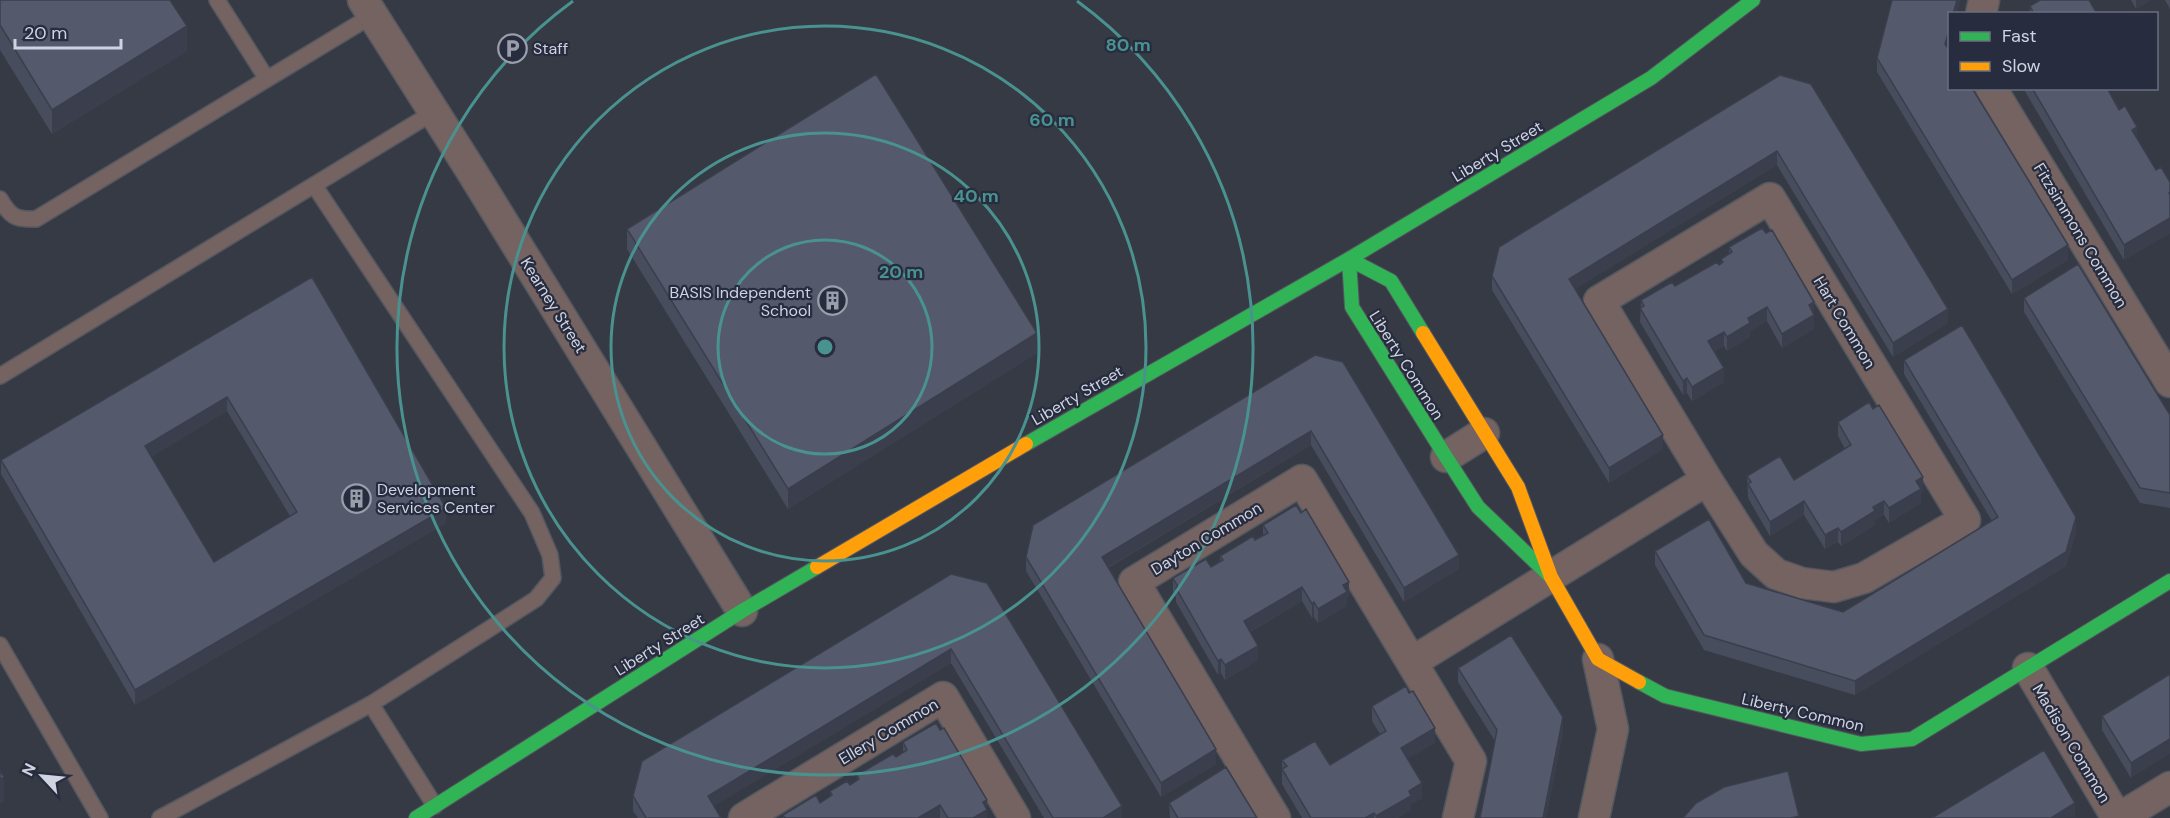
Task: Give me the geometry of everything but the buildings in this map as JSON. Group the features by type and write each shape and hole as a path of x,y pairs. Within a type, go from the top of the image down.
{"street":[{"name":"Liberty Street","path":"416,818 742,611 1107,396 1349,259 1651,78 1753,0"},
{"name":"Kearney Street","path":"368,7 742,611"},
{"name":"Fitzsimmons Common","path":"1992,90 2170,382"},
{"name":"Hart Common","path":"1770,198 1965,520 1864,578 1834,587 1802,583 1776,574 1754,554 1707,480 1599,301 1770,198"},
{"name":"Liberty Common","path":"1349,259 1391,281 1518,487 1551,577 1598,659 1665,696 1861,744 1912,739 2170,581"},
{"name":"Liberty Common","path":"1349,259 1352,307 1446,457 1478,507 1551,577"},
{"path":"1446,457 1484,433"},
{"name":"Dayton Common","path":"1275,818 1134,582 1302,480 1471,760 1458,818"},
{"path":"1412,662 1707,480"},
{"path":"1594,818 1613,729 1598,659"},
{"name":"Madison Common","path":"2028,668 2118,818 2170,787"},
{"name":"Ellery Common","path":"744,818 943,697 1015,818"}],"lane":[{"path":"217,0 267,78"},
{"path":"0,199 9,213 21,220 36,219 267,78 368,7"},
{"path":"0,376 434,112"},
{"path":"160,818 371,704 536,599 553,578 550,555 532,513 314,185"},
{"path":"0,645 100,818"},
{"path":"371,704 435,806"}],"traffic: fast":[{"path":"1026,444 1349,259 1651,78 1753,0"},
{"path":"1423,333 1391,281 1349,259 1352,307 1446,457 1478,507 1551,577"},
{"path":"416,818 742,611 817,567"},
{"path":"1639,682 1665,696 1861,744 1912,739 2170,581"}],"traffic: slow":[{"path":"1423,333 1518,487 1551,577 1598,659 1639,682"},
{"path":"817,567 1026,444"}],"place":[{"name":"Staff","path":"512,48"},
{"name":"BASIS Independent School","path":"832,301"},
{"name":"Development Services Center","path":"356,498"}]}
